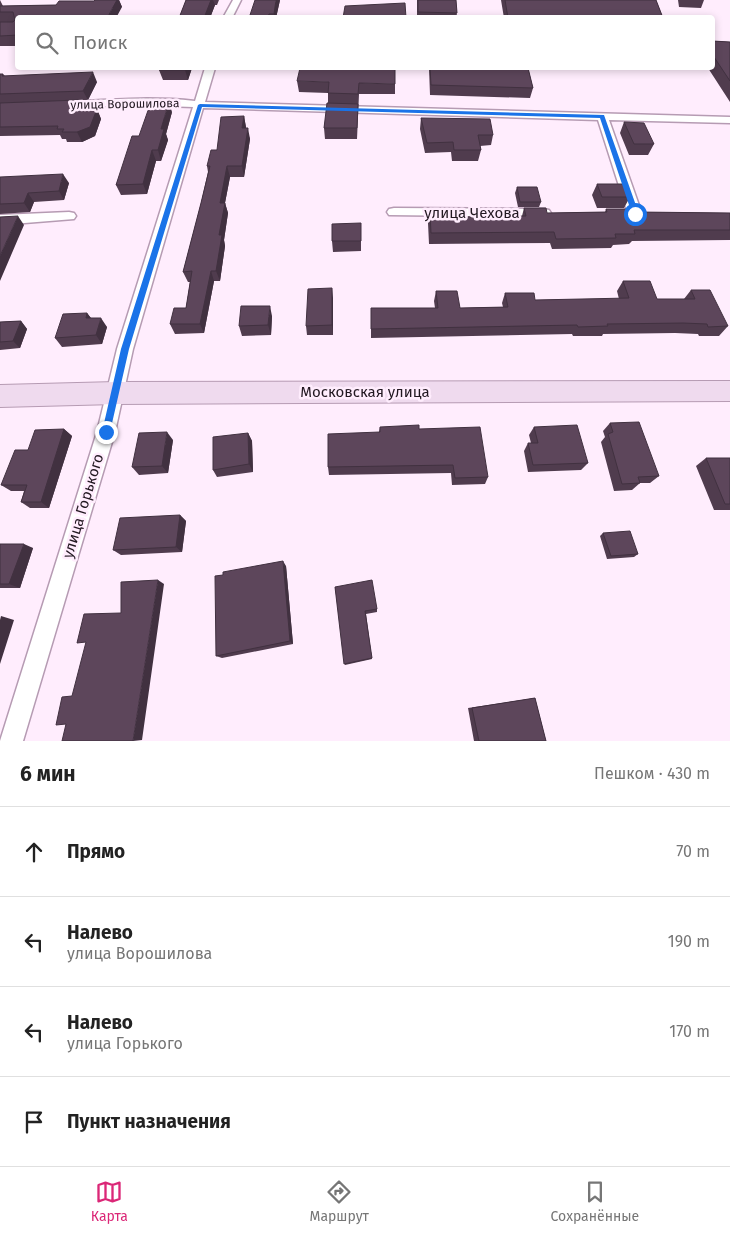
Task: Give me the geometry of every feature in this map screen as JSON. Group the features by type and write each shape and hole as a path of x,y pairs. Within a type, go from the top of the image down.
{"street":[{"path":"229,15 237,0"},
{"name":"улица Горького","path":"11,741 106,432 125,349 209,70"},
{"name":"улица Ворошилова","path":"49,106 174,102 200,105 730,120"},
{"path":"602,116 635,214"},
{"name":"улица Чехова","path":"394,212 558,213"},
{"path":"0,220 69,216"},
{"name":"Московская улица","path":"0,396 116,393 730,391"}],"building":[{"path":"117,0 109,15 15,15 15,20 13,12 0,12 0,6 56,5 59,1"},
{"path":"186,0 211,0 205,15 180,15"},
{"path":"255,0 276,0 274,14 250,15"},
{"path":"418,0 456,0 457,13 418,12"},
{"path":"505,0 656,0 662,15 508,15"},
{"path":"405,3 406,15 344,15 345,6"},
{"path":"15,20 15,35 0,36 0,22 13,22"},
{"path":"715,41 730,42 730,81 715,58"},
{"path":"300,70 395,70 395,84 359,83 358,94 328,93 329,82 297,81"},
{"path":"430,70 528,70 533,88 431,85"},
{"path":"93,72 83,91 0,94 0,74 3,74 2,76"},
{"path":"78,100 73,110 97,109 90,127 77,132 62,132 64,129 57,129 58,126 0,127 0,103"},
{"path":"151,102 169,102 161,129 164,129 158,150 152,150 143,184 116,185 132,136 139,136"},
{"path":"327,103 358,104 357,128 324,128"},
{"path":"244,116 242,128 248,128 242,166 227,166 220,203 225,203 219,235 222,235 216,271 211,271 200,324 170,324 174,308 186,308 192,271 183,272 210,166 207,166 211,150 217,150 221,117"},
{"path":"421,118 490,119 493,135 478,135 481,150 454,150 453,142 427,143"},
{"path":"624,122 644,123 654,144 634,144"},
{"path":"63,174 59,191 28,193 24,203 0,204 0,177"},
{"path":"597,184 625,184 630,197 602,197"},
{"path":"517,187 537,187 541,202 520,202"},
{"path":"524,208 546,208 547,213 607,212 606,209 635,209 636,212 730,213 730,230 634,230 635,234 615,234 616,238 556,239 554,232 431,233 430,212 462,213 462,217 526,216"},
{"path":"18,216 0,256 0,217"},
{"path":"361,223 361,241 332,241 332,224"},
{"path":"623,281 650,281 657,299 695,299 691,290 710,290 728,326 708,327 707,324 683,323 607,324 608,326 578,327 577,325 371,329 371,308 438,308 436,291 457,291 460,308 508,307 505,293 534,293 535,300 629,298"},
{"path":"332,288 332,325 306,326 308,289"},
{"path":"241,306 270,306 268,325 239,326"},
{"path":"87,313 86,318 101,318 96,335 55,338 63,314"},
{"path":"21,321 13,341 0,342 0,322"},
{"path":"639,422 659,476 638,477 640,483 622,484 608,434 613,432 610,423"},
{"path":"419,425 419,429 480,427 488,477 455,478 453,465 328,467 328,434 380,432 380,427"},
{"path":"577,425 588,463 533,465 528,443 538,443 534,427"},
{"path":"64,429 41,502 21,502 27,485 1,485 15,450 28,450 35,430"},
{"path":"167,432 162,466 132,467 139,433"},
{"path":"248,433 249,464 213,470 213,437"},
{"path":"706,458 730,458 730,504 725,504"},
{"path":"180,515 176,547 113,550 120,518"},
{"path":"630,531 638,554 611,556 603,533"},
{"path":"0,544 24,544 9,584 0,584"},
{"path":"283,561 290,641 216,656 215,576 223,575 223,572"},
{"path":"158,580 133,741 62,741 66,724 56,725 62,697 72,696 86,642 77,643 84,614 121,613 121,582"},
{"path":"372,580 377,609 365,611 372,658 344,664 335,587"},
{"path":"535,698 546,741 479,741 472,708"}],"route":[{"path":"106,432 125,349 200,105 602,116 635,214"}]}
